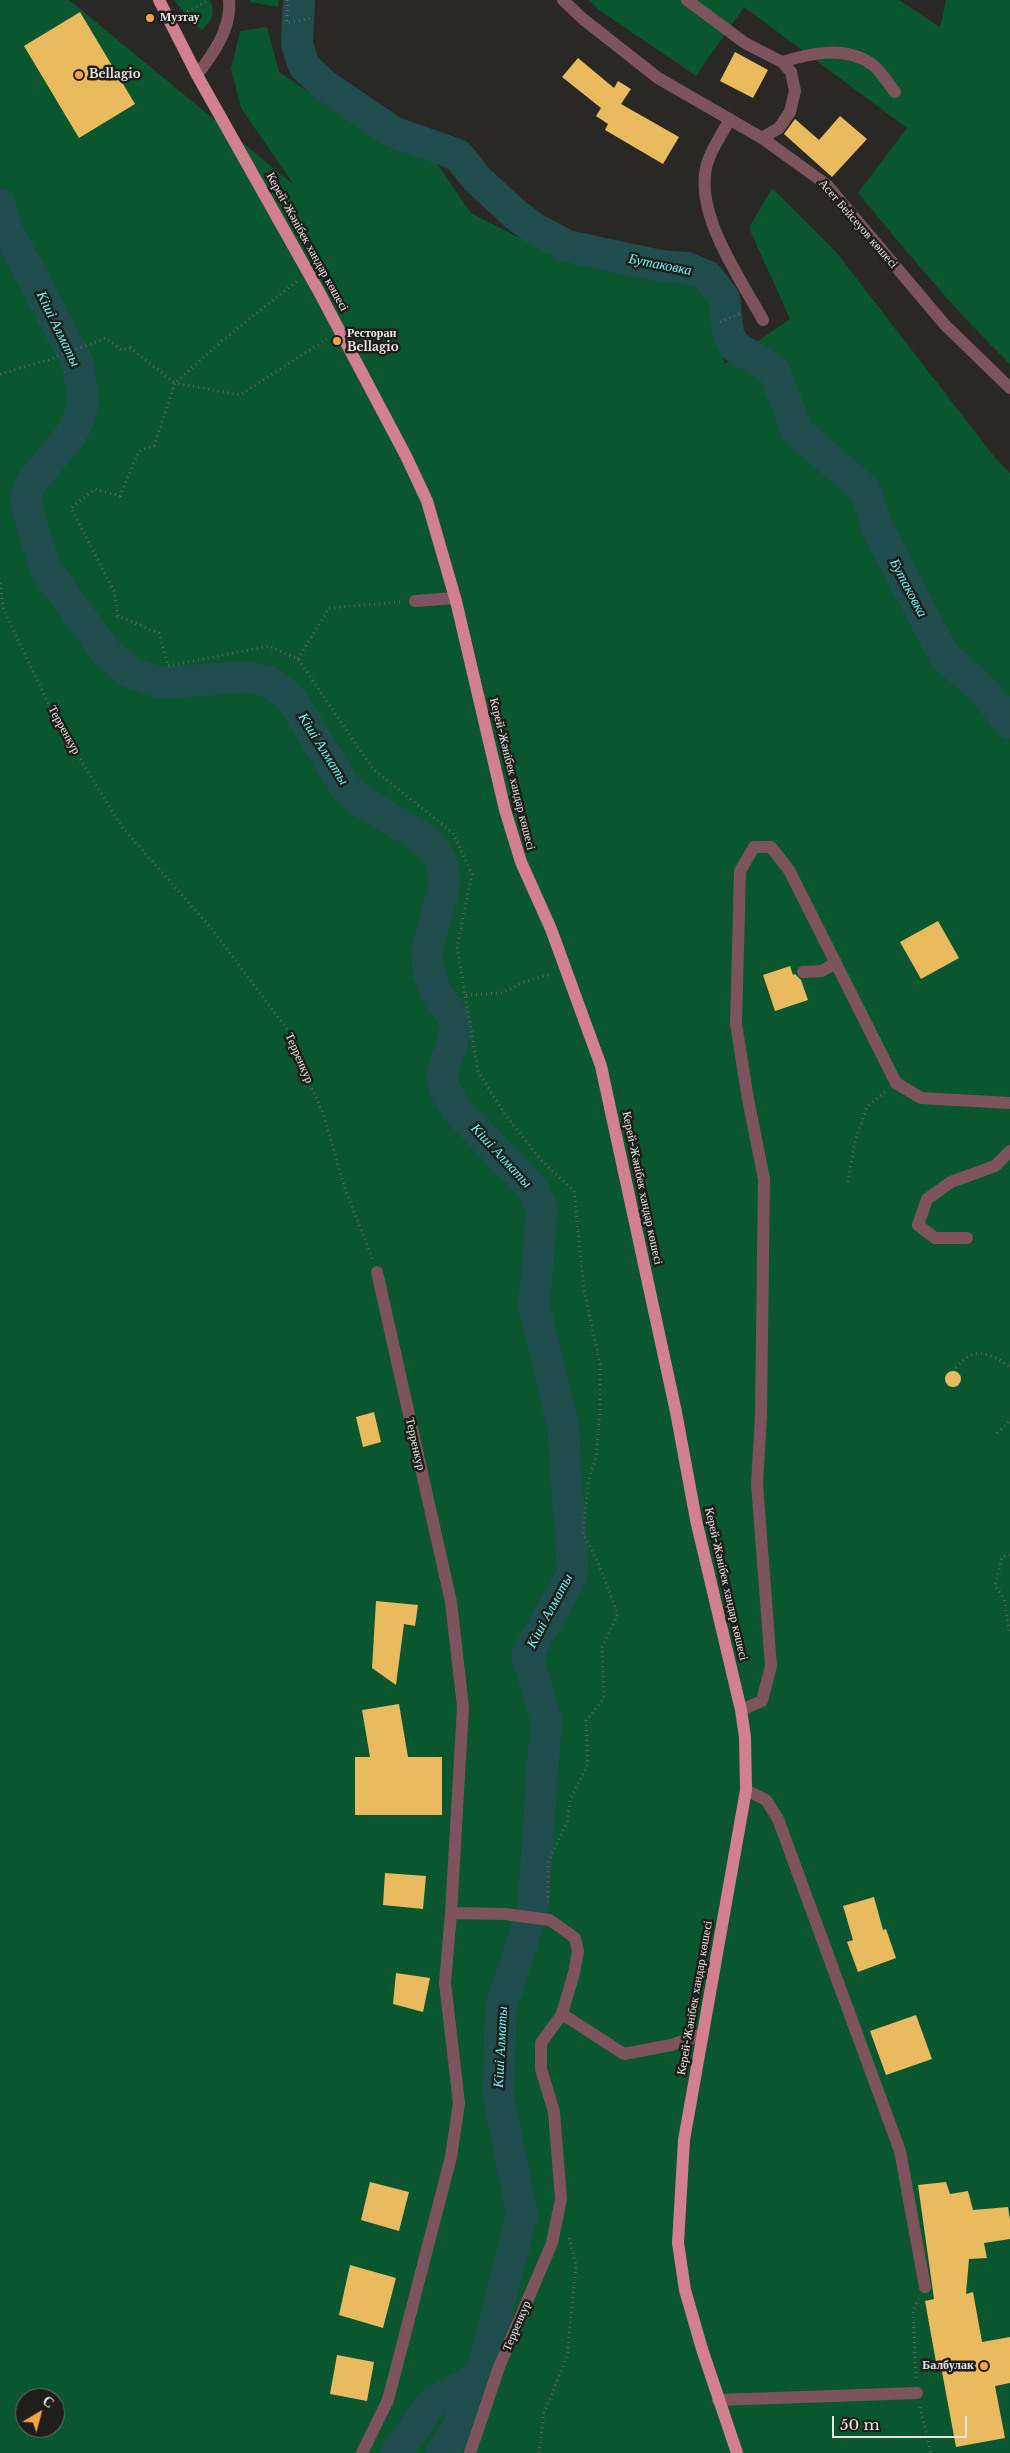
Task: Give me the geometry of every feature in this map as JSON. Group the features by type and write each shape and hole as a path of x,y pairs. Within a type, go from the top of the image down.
{"main road":[{"name":"Керей-Жәнібек хандар көшесі","path":"159,0 197,75 340,331 406,456 427,501 455,598 505,810 520,862 566,970 601,1066 616,1127 634,1226 676,1412 696,1520 741,1710 745,1737 746,1790 684,2140 678,2243 685,2290 718,2400 737,2453"}],"street":[{"path":"197,75 216,50 230,10 229,0"},
{"name":"Асет Бейсеуов көшесі","path":"564,0 583,19 658,78 762,138 827,185 945,325 1010,388"},
{"path":"687,0 745,43 782,62 791,72 795,91 790,112 779,128 762,138"},
{"path":"782,62 806,54 848,53 874,65 895,92"},
{"path":"730,119 711,156 705,175 709,210 716,236 763,320"},
{"path":"415,601 455,598"},
{"path":"741,1710 762,1701 771,1666 757,1484 761,1416 764,1179 736,1024 740,871 754,847 771,847 789,870 896,1083 921,1098 1010,1103"},
{"path":"803,972 822,971 835,962"},
{"path":"968,1238 935,1238 918,1225 927,1199 951,1182 996,1166 1010,1151"},
{"name":"Терренкур","path":"362,2453 388,2400 451,2157 459,2103 445,1983 463,1707 451,1602 377,1272"},
{"path":"746,1790 766,1800 778,1819 900,2152 925,2287"},
{"path":"451,1913 505,1914 550,1920"},
{"name":"Терренкур","path":"470,2453 499,2368 552,2243 560,2199 554,2112 541,2069 541,2043 562,2014 574,1973 578,1951 575,1938 550,1920"},
{"path":"562,2014 624,2054 671,2045 703,2034"},
{"path":"718,2400 917,2393"}],"path":[{"path":"183,14 209,0"},
{"path":"288,0 287,23 312,18"},
{"path":"308,272 222,341 174,383 154,446 140,451 120,496 94,489 71,508 114,590 118,616 160,633 168,666 269,646 298,659 373,770 453,833 472,874 457,946 478,1072 506,1116 542,1161 574,1191 584,1290 600,1364 600,1410 596,1457 589,1479 583,1533 600,1565 618,1614 602,1647 604,1698 586,1721 588,1764 570,1800 567,1822 548,1862 546,1894 550,1920"},
{"path":"720,322 732,318"},
{"path":"0,374 48,360 106,338 121,350 130,348 174,383 240,395 340,331"},
{"name":"Терренкур","path":"0,582 4,611 59,725 122,827 212,929 287,1029 324,1116 344,1186 377,1272"},
{"path":"298,659 330,608 415,601"},
{"path":"466,995 502,993 524,982 566,970"},
{"path":"848,1182 855,1141 867,1107 896,1083"},
{"path":"956,1368 962,1360 975,1354 989,1353 1010,1367"},
{"path":"997,1433 1010,1421"},
{"path":"1010,1555 1002,1557 995,1586 1004,1600 1010,1634"},
{"path":"539,2453 544,2413 567,2356 576,2266 567,2228"},
{"path":"925,2287 913,2310 917,2393 931,2453"}],"green space":[{"path":"0,0 69,0 294,185 241,108 231,69 240,31 267,27 279,72 361,128 438,165 471,213 555,256 649,269 706,285 725,364 790,319 749,228 772,188 836,252 996,459 1010,473 1010,2453 0,2453"},
{"path":"174,0 210,0 213,9 211,20 202,30 192,22"},
{"path":"250,0 279,0 278,7 250,2"},
{"path":"589,0 899,0 940,27 946,0 1010,0 1010,364 951,302 858,193 907,128 744,7 696,76 599,10"}],"building":[{"name":"Bellagio","path":"80,12 135,104 79,138 24,46"},
{"path":"735,52 768,70 753,98 720,81"},
{"path":"578,58 614,88 618,81 631,89 621,104 679,137 663,164 605,130 608,124 596,116 601,108 562,77"},
{"path":"840,116 867,139 832,177 784,134 795,119 819,140"},
{"path":"938,921 959,958 921,979 900,942"},
{"path":"790,966 793,975 795,974 801,980 808,1000 775,1011 763,975"},
{"path":"953,1371 961,1379 953,1387 945,1379"},
{"path":"374,1412 381,1442 363,1447 356,1417"},
{"path":"376,1601 418,1605 415,1626 404,1624 396,1685 372,1668"},
{"path":"399,1704 408,1757 442,1757 442,1815 355,1815 355,1757 370,1757 362,1710"},
{"path":"385,1873 426,1876 423,1909 383,1905"},
{"path":"874,1897 883,1930 886,1929 896,1958 858,1972 847,1942 853,1940 843,1906"},
{"path":"396,1973 430,1978 423,2012 393,2004"},
{"path":"916,2015 932,2059 886,2075 870,2031"},
{"path":"370,2182 409,2192 399,2231 361,2220"},
{"path":"946,2182 950,2194 968,2191 973,2210 1008,2207 1010,2220 1010,2239 984,2243 987,2258 969,2259 966,2294 973,2292 982,2342 1010,2337 1010,2383 995,2386 1005,2438 956,2447 940,2361 936,2362 925,2301 934,2299 918,2185"},
{"path":"350,2265 396,2278 383,2328 339,2315"},
{"path":"337,2355 374,2362 367,2401 330,2394"}],"waterway":[{"name":"Бутаковка","path":"299,0 297,44 304,66 324,85 393,132 458,155 477,179 516,215 535,229 567,246 660,266 687,268 707,276 724,298 728,334 734,346 774,370 797,431 865,490 878,530 944,655 985,692 1010,723"},
{"name":"Кіші Алматы","path":"0,204 8,232 78,363 83,403 78,421 70,436 30,484 25,501 45,568 105,651 130,672 161,683 247,677 268,681 291,698 345,787 358,799 427,841 441,860 445,883 427,950 428,970 437,995 453,1015 456,1029 442,1075 444,1089 458,1111 532,1188 542,1209 534,1305 563,1426 573,1574 527,1655 546,1720 533,1908 501,2007 498,2095 522,2214 481,2376 456,2431 441,2453"},
{"path":"396,2453 432,2403 481,2376"}],"place":[{"name":"Музтау","path":"150,18"},
{"name":"Bellagio","path":"79,75"},
{"name":"Ресторан Bellagio","path":"337,341"},
{"name":"Балбулак","path":"984,2366"}]}
